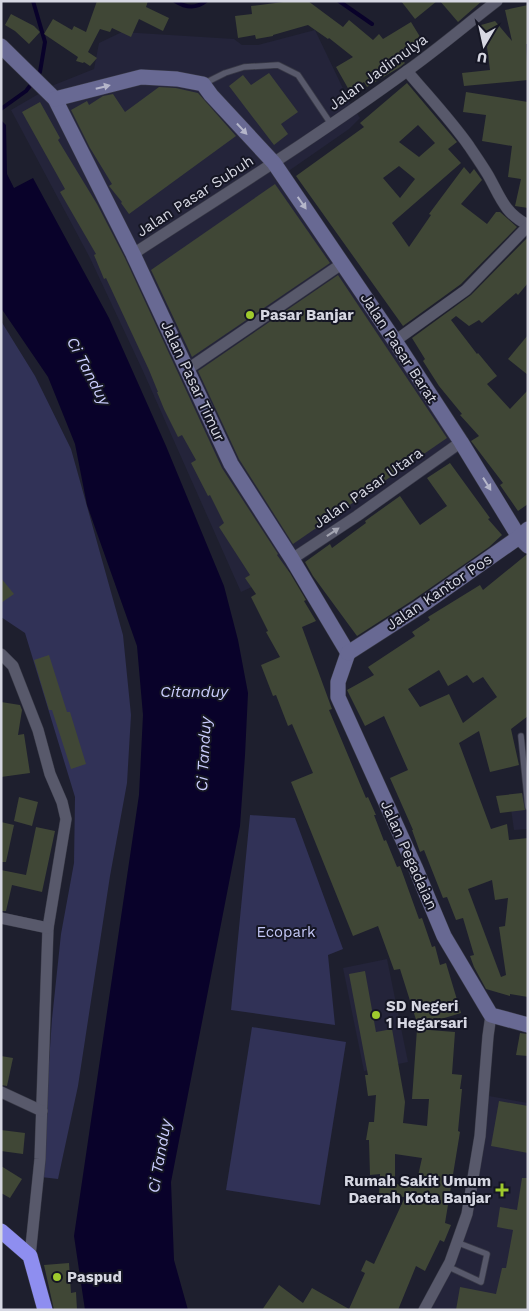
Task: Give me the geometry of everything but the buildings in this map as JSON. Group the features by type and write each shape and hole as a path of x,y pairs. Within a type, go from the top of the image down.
{"highway":[{"path":"1,1231 30,1256 45,1310"}],"street":[{"name":"Jalan Jadimulya","path":"274,163 407,71 489,4"},
{"path":"1,46 55,99 140,77 177,79 203,84"},
{"path":"395,341 466,290 528,225 518,220 507,210 487,173 469,146 448,118 407,71"},
{"name":"Jalan Pasar Barat","path":"203,84 274,163 525,537"},
{"name":"Jalan Pasar Timur","path":"55,99 188,369 231,464 292,558 348,653"},
{"name":"Jalan Pasar Subuh","path":"132,254 274,163"},
{"path":"188,369 342,262"},
{"name":"Jalan Pasar Utara","path":"292,558 357,516 461,442"},
{"name":"Jalan Kantor Pos","path":"348,653 525,537"},
{"name":"Jalan Pegadaian","path":"348,653 338,682 338,696 444,936 491,1015"},
{"path":"1,654 13,666 38,730 50,774 62,802 66,819 48,928 40,1160 30,1256"},
{"path":"1,918 48,928"},
{"path":"424,1310 446,1268 468,1214 480,1136 491,1015 528,1025"},
{"path":"1,1092 42,1111"}],"lane":[{"path":"203,84 244,67 278,65 298,75 331,124"},
{"path":"521,736 528,807"},
{"path":"446,1268 481,1282 487,1254 456,1242"}],"shaded area":[{"name":"Pasar Banjar","path":"315,30 349,101 360,118 349,129 290,170 291,175 469,445 290,569 241,592 143,371 90,258 11,110 54,85 94,69 99,43 122,32 234,39 242,45 258,45"},
{"path":"528,793 528,829 514,830 509,795"},
{"name":"SD Negeri 1 Hegarsari","path":"387,959 408,1062 364,1071 343,968"},
{"name":"Rumah Sakit Umum Daerah Kota Banjar","path":"489,1096 528,1103 528,1310 429,1310 451,1268"}],"green space":[{"path":"1,321 35,376 71,449 123,635 131,715 127,783 110,876 78,1086 58,1179 41,1177 52,1019 61,934 74,863 75,797 25,633 1,617"},
{"name":"Ecopark","path":"250,815 295,818 343,949 328,955 335,1025 231,1010"},
{"path":"252,1027 346,1042 320,1205 226,1190"}],"water":[{"name":"Citanduy","path":"1,120 6,125 7,174 14,188 33,178 109,318 166,446 224,586 238,640 248,693 240,826 171,1182 174,1260 188,1310 85,1310 74,1236 139,795 143,715 137,646 87,505 75,444 48,377 1,308"}],"waterway":[{"path":"33,1 45,42 40,72 37,76"},
{"path":"175,1 191,7 206,1"},
{"path":"339,1 372,24"},
{"path":"1,109 26,91 33,82"}],"place":[{"name":"Pasar Banjar","path":"250,315"},
{"name":"SD Negeri 1 Hegarsari","path":"376,1015"},
{"name":"Rumah Sakit Umum Daerah Kota Banjar","path":"502,1190"},
{"name":"Paspud","path":"57,1277"}],"water label":[{"name":"Ci Tanduy","path":"89,371"},
{"name":"Ci Tanduy","path":"203,754"},
{"name":"Ci Tanduy","path":"159,1156"}]}
